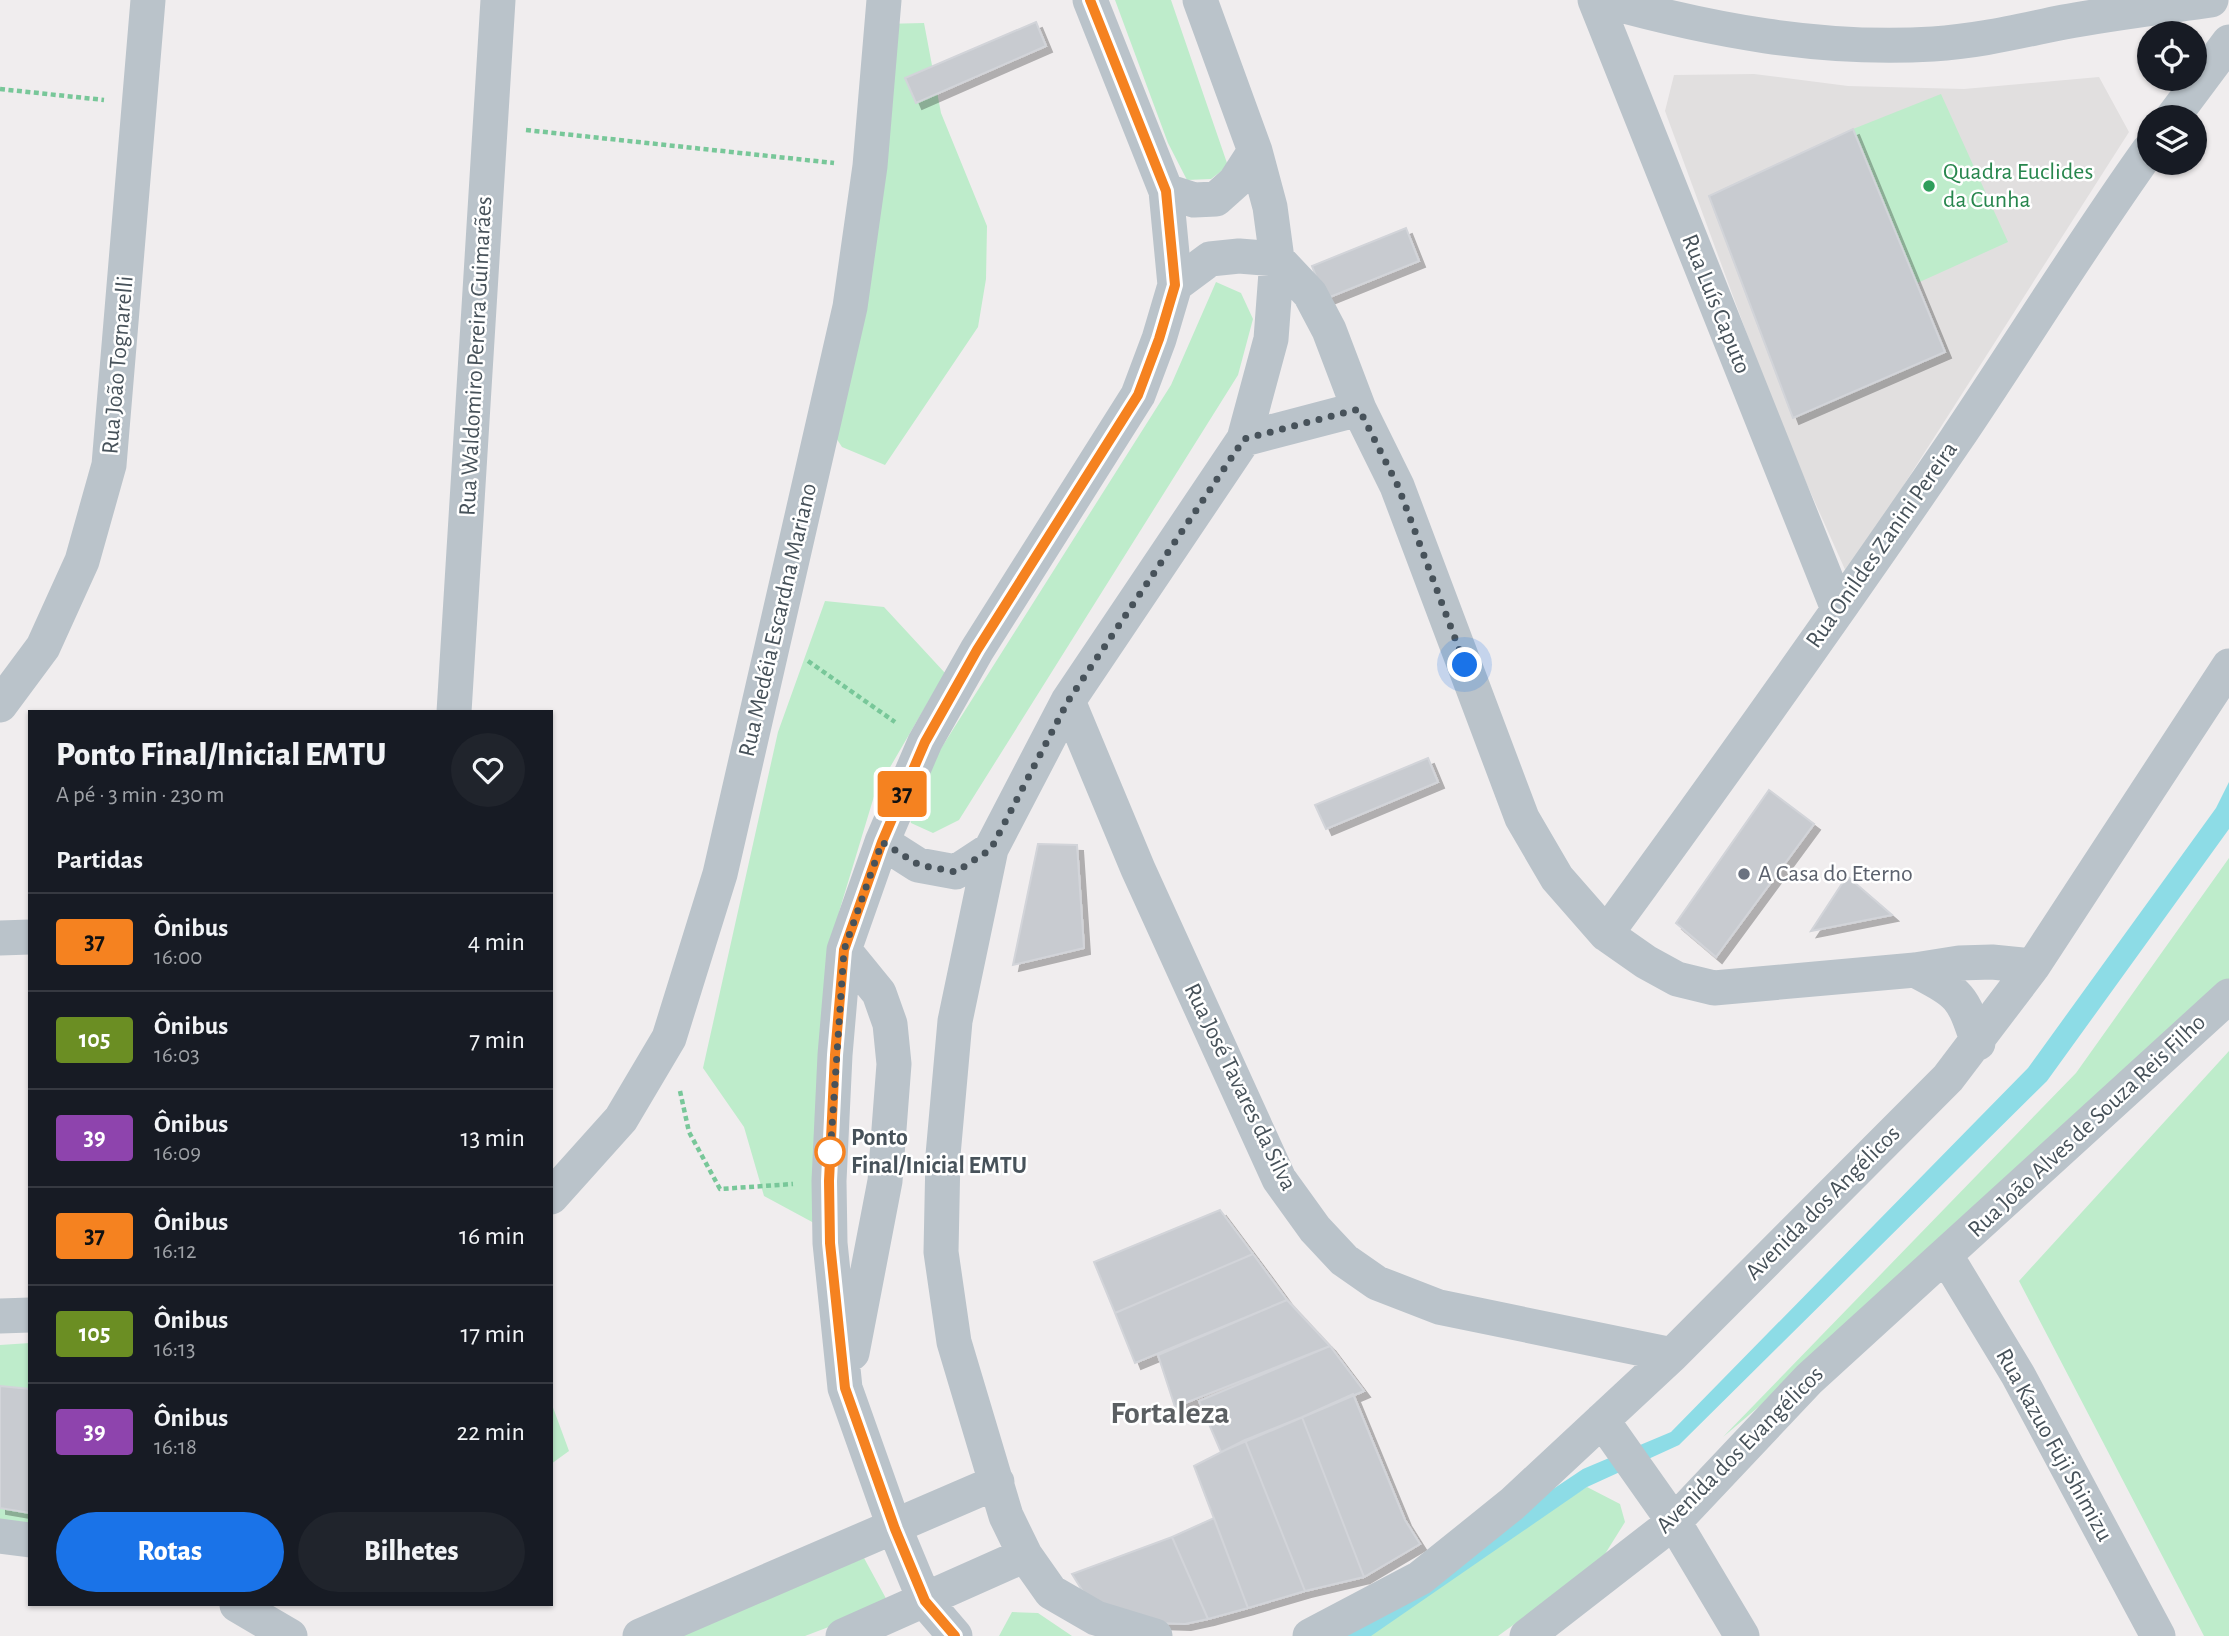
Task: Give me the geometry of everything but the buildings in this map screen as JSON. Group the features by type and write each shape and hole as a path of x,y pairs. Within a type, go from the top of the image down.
{"street":[{"name":"Rua João Tognarelli","path":"0,705 43,647 82,561 109,465 142,104 148,0"},
{"name":"Rua Waldomiro Pereira Guimarães","path":"454,710 498,0"},
{"name":"Rua Medéia Escardna Mariano","path":"553,1195 621,1119 669,1038 720,874 776,639 790,559 850,307 870,166 884,0"},
{"path":"955,1636 925,1601 895,1529 845,1388 830,1243 829,1181 844,950 882,842 925,742 977,650 1138,395 1175,285 1166,191 1090,0"},
{"path":"1154,1636 1096,1618 1051,1592 1024,1555 1006,1516 972,1412 954,1342 941,1252 943,1155 955,1021 991,849 1068,701 1244,439 1271,339 1277,259 1270,207 1255,151 1200,0"},
{"name":"Rua Luís Caputo","path":"1595,0 1838,609"},
{"path":"1602,0 1762,37 1867,45 1933,44 2003,37 2063,22 2211,0"},
{"path":"2182,105 2229,42"},
{"path":"1166,191 1194,200 1216,200 1235,182 1255,151"},
{"name":"Rua Onildes Zanini Pereira","path":"1606,934 1956,439 2063,274 2137,167"},
{"path":"1175,285 1210,260 1239,256 1277,259 1310,294 1329,330 1359,409 1398,486 1522,818 1557,878 1606,934 1646,962 1677,979 1714,988 1992,962 2033,966"},
{"path":"1244,439 1359,409"},
{"name":"Avenida dos Angélicos","path":"1310,1636 1420,1578 1512,1504 1672,1355 1948,1079 1978,1043 2033,966 2229,666"},
{"name":"Rua José Tavares da Silva","path":"1068,701 1138,869 1279,1180 1323,1237 1345,1260 1377,1283 1439,1307 1672,1355"},
{"path":"882,842 919,865 956,872 991,849"},
{"path":"0,938 28,937"},
{"path":"844,950 879,993 890,1024 894,1064 885,1181 845,1388"},
{"path":"1915,971 1945,987 1965,1003 1978,1043"},
{"name":"Rua João Alves de Souza Reis Filho","path":"1946,1256 2229,996"},
{"name":"Avenida dos Evangélicos","path":"1527,1636 1674,1522 1810,1379 1946,1256"},
{"name":"Rua Kazuo Fuji Shimizu","path":"1946,1256 2018,1375 2158,1636"},
{"path":"0,1316 28,1315"},
{"path":"1602,1420 1674,1522 1742,1636"},
{"path":"640,1636 895,1529 997,1482"},
{"path":"0,1536 28,1540"},
{"path":"843,1636 1024,1555"},
{"path":"239,1606 290,1636"}],"path":[{"path":"0,89 142,104"},
{"path":"489,126 870,166"},
{"path":"776,639 925,742"},
{"path":"669,1038 689,1132 720,1189 829,1181"}],"shaded area":[{"path":"1754,74 1848,86 1964,89 2099,77 2129,132 1847,574 1780,424 1665,111 1674,75"}],"green space":[{"path":"1115,0 1171,0 1228,166 1211,179 1187,180 1168,143"},
{"path":"924,23 941,113 987,226 986,279 978,327 885,465 842,447 823,418 882,24"},
{"name":"Quadra Euclides da Cunha","path":"1941,94 2008,242 1913,285 1853,129"},
{"path":"1216,282 1241,293 1253,319 1238,375 959,820 933,833 911,823 907,806 921,780 1171,385"},
{"path":"825,601 884,607 945,673 875,793 839,912 814,1223 764,1196 744,1127 703,1068 778,732"},
{"path":"2229,858 2229,1008 1723,1437 2076,1073"},
{"path":"2229,1051 2229,1636 2204,1636 2019,1281"},
{"path":"28,1343 28,1525 0,1521 0,1345"},
{"path":"553,1407 569,1451 553,1463"},
{"path":"1587,1487 1620,1504 1625,1522 1600,1562 1498,1636 1346,1636"},
{"path":"864,1558 889,1604 805,1636 669,1636"},
{"path":"1012,1612 1038,1613 1072,1636 999,1636"}],"water":[{"path":"2229,782 2229,829 2047,1081 1679,1445 1587,1487 1371,1636 1334,1636 1583,1469 1671,1432 2028,1068 2216,808"}],"bus line":[{"name":"37","path":"955,1636 925,1601 895,1529 845,1388 830,1243 829,1181 835,1055 844,950 882,842 925,742 977,650 1138,395 1175,285 1166,191 1149,155 1090,0"}],"place":[{"name":"Quadra Euclides da Cunha","path":"1929,186"},
{"name":"A Casa do Eterno","path":"1744,874"},
{"name":"Ponto Final/Inicial EMTU","path":"830,1152"}],"district":[{"name":"Fortaleza","path":"1170,1413"}],"route":[{"path":"830,1152 830,1156 844,950 882,842 919,865 956,872 991,849 1068,701 1244,439 1359,409 1398,486 1465,665"}]}
